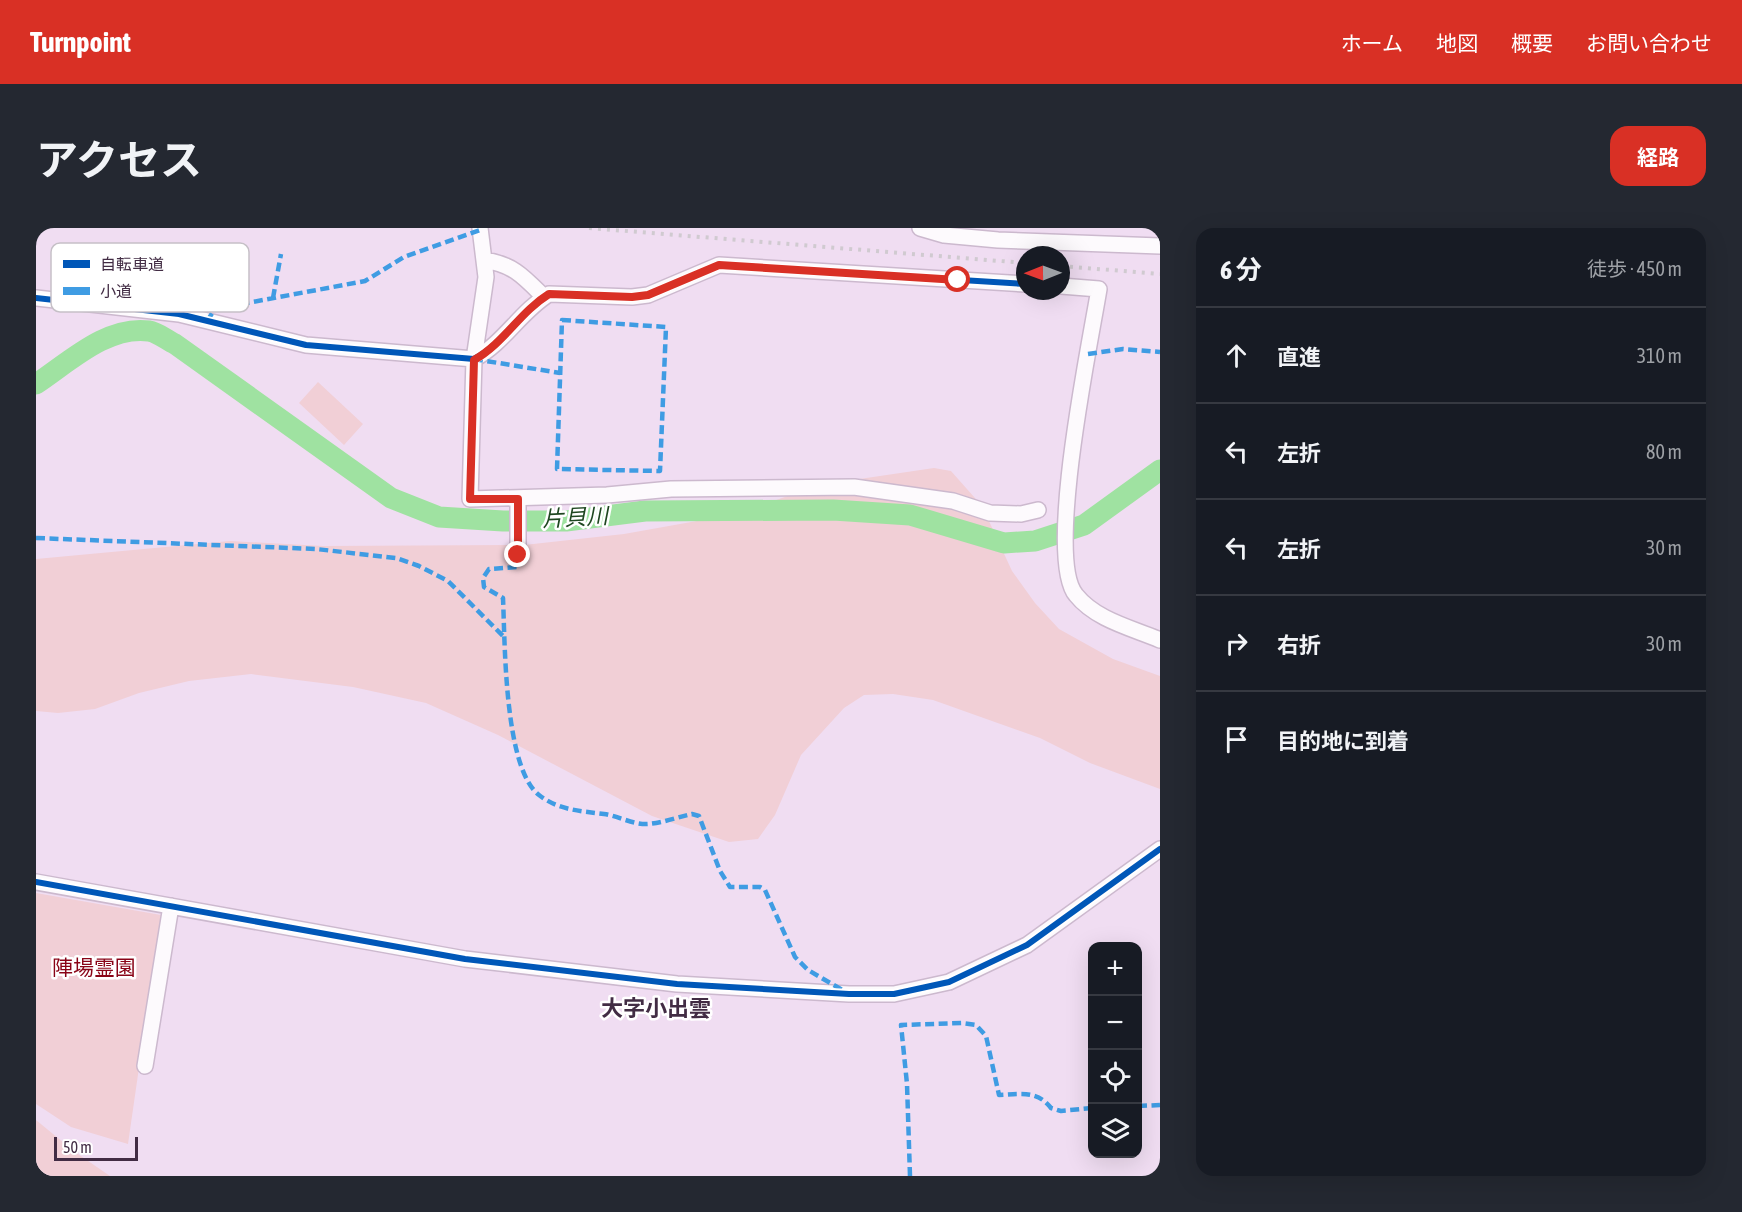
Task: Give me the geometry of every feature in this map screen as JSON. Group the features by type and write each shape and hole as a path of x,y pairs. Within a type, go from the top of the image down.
{"street":[{"path":"480,228 486,277 474,360 470,499 608,495 671,489 854,487 953,501 990,513 1021,514 1038,510"},
{"path":"920,228 944,235 998,240 1160,246"},
{"path":"484,260 502,263 521,274 544,297"},
{"path":"160,312 178,314 306,345 474,360 491,350 522,314 549,294 567,292 632,297 648,295 719,265 1016,283"},
{"path":"1070,287 1098,289 1065,507 1066,576 1074,593 1086,606 1102,616 1160,640"},
{"path":"36,298 51,300"},
{"path":"518,499 518,555"},
{"path":"36,882 465,959 677,984 849,994 894,994 949,982 1027,945 1160,849"},
{"path":"145,1066 171,906"}],"green space":[{"path":"318,382 363,424 344,445 299,403"},
{"path":"934,468 951,471 982,506 1012,571 1035,603 1059,629 1113,659 1160,676 1160,789 1090,763 1040,738 933,700 893,694 864,695 844,708 801,755 775,815 758,839 729,842 652,816 498,735 426,703 353,687 251,674 189,681 139,693 95,709 58,713 36,711 36,559 230,541 323,546 524,545 624,534 708,519 745,511 819,485"},
{"name":"陣場霊園","path":"36,893 161,915 128,1144 71,1127 36,1104"},
{"path":"36,1120 75,1152 110,1176 36,1176"}],"waterway":[{"name":"片貝川","path":"36,384 75,356 103,340 133,331 149,331 159,334 391,498 439,517 503,521 566,521 645,511 833,510 910,515 1004,543 1035,541 1084,525 1160,470"}],"railway":[{"path":"589,228 1016,262"},
{"path":"1070,267 1160,274"}],"marked path":[{"path":"249,303 365,281 404,257 480,230"},
{"path":"273,298 281,254"},
{"path":"207,321 213,312"},
{"path":"562,320 666,327 660,471 557,469 562,320"},
{"path":"1088,354 1123,349 1160,352"},
{"path":"474,359 560,373"},
{"path":"36,538 316,549 396,558 419,566 448,581 505,638"},
{"path":"518,555 518,567 489,569 483,578 484,587 503,598 509,703 519,759 527,781 539,795 554,804 637,823 653,823 692,814 699,816 720,871 730,887 760,887 765,890 795,957 808,970 844,991"},
{"path":"910,1176 907,1084 901,1025 962,1023 976,1025 986,1036 999,1095 1028,1094 1040,1098 1051,1108 1061,1111 1088,1108"},
{"path":"1142,1106 1160,1105"}],"cycle path":[{"path":"161,312 179,314 306,345 474,359 494,345 529,310 549,294 632,297 648,295 719,265 1016,283"},
{"path":"36,298 51,300"},
{"path":"36,882 465,959 677,984 849,994 894,994 949,982 1027,945 1160,849"}],"district":[{"name":"大字小出雲","path":"656,1008"}],"route":[{"path":"518,555 518,499 470,499 474,360 491,350 522,314 536,302 549,294 567,292 632,297 648,295 719,265 958,280"}]}
